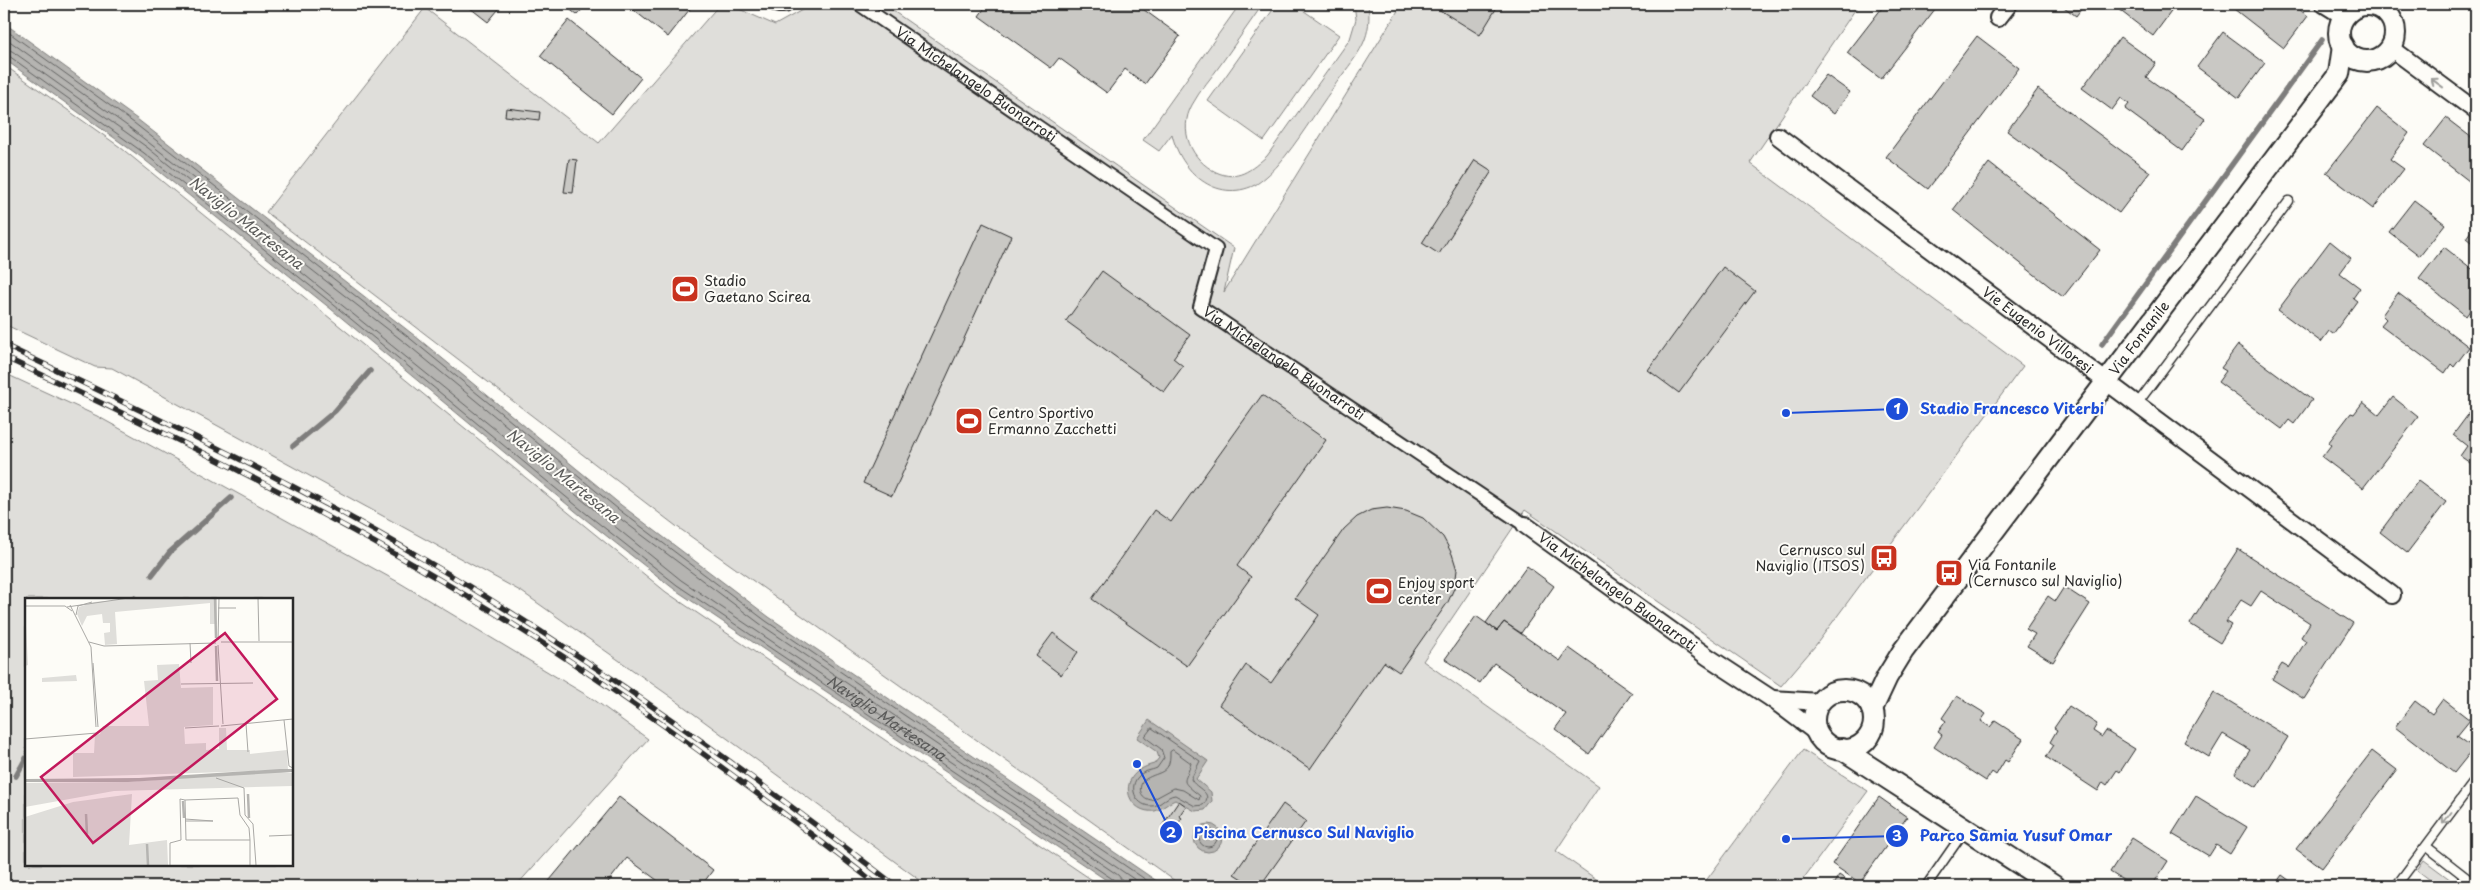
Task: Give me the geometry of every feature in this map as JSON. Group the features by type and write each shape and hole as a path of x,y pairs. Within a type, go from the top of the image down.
{"street":[{"path":"778,4 785,4"},
{"name":"Via Michelangelo Buonarroti","path":"859,4 1216,249 1200,307 1525,526 1708,658 1772,699 1817,732"},
{"path":"1998,18 2009,4"},
{"path":"2324,4 2345,17"},
{"path":"2356,7 2384,8 2395,33 2391,48 2381,57 2367,61 2350,55 2343,46 2339,33 2345,17 2356,7"},
{"name":"Via Fontanile","path":"2339,74 2343,46"},
{"path":"2391,48 2476,111"},
{"name":"Via Fontanile","path":"1872,709 1887,677 1903,651 2339,74 2367,61"},
{"name":"Vie Eugenio Villoresi","path":"1778,136 2392,595"},
{"name":"Via Fontanile","path":"1853,691 1881,672 1903,651"},
{"path":"1842,749 1858,746 1865,741 1873,724 1872,709 1865,698 1853,691 1833,692 1820,702 1814,715 1817,732 1830,746 1842,749 1890,782 2054,886"},
{"name":"Via Michelangelo Buonarroti","path":"1772,699 1820,702"},
{"path":"1865,741 1890,782"}],"lane":[{"path":"2137,404 2289,201"},
{"path":"2399,885 2476,779"},
{"path":"1926,886 1965,830"},
{"path":"2426,846 2476,884"}],"shaded area":[{"name":"Centro Sportivo Ermanno Zacchetti","path":"720,4 728,4 775,25 813,4 883,4 1234,248 1224,292 1402,4 1859,4 1750,163 2023,366 1815,646 1781,686 1525,510 1423,661 1599,786 1556,851 1606,886 1182,886 676,526 266,212 425,8 599,143"},
{"path":"1240,4 1263,4 1195,99 1186,124 1189,143 1200,160 1216,172 1231,176 1250,170 1267,156 1350,39 1356,19 1354,4 1368,4 1369,19 1365,39 1357,55 1278,165 1255,185 1241,190 1227,190 1214,187 1191,171 1176,148 1172,134 1159,151 1143,140"},
{"path":"1277,4 1294,4 1339,35 1264,141 1208,101"},
{"path":"4,65 120,147 666,592 1101,886 928,886 671,697 522,592 112,368 95,367 4,324"},
{"path":"4,373 97,416 400,583 593,699 648,739 516,886 4,886"},
{"path":"1803,750 1868,791 1798,886 1702,886"},
{"path":"2424,860 2459,886 2438,886 2417,870"}],"water":[{"name":"Naviglio Martesana","path":"4,23 137,119 415,336 621,505 769,617 1164,886 1115,886 674,589 580,515 331,309 141,157 4,59"},
{"path":"1149,720 1208,761 1196,779 1211,792 1212,801 1205,810 1195,811 1175,800 1158,810 1145,811 1137,807 1132,801 1129,793 1129,784 1133,776 1141,769 1154,764 1159,758 1157,752 1137,738"},
{"path":"1208,824 1218,828 1222,838 1218,848 1208,852 1198,848 1194,838 1198,828"}],"building":[{"path":"465,4 503,4 488,22"},
{"path":"563,4 587,4 577,15"},
{"path":"628,4 691,4 693,5 668,37"},
{"path":"976,4 1136,4 1180,36 1145,84 1125,69 1107,93 1059,58 1051,68 979,16 984,9"},
{"path":"1441,4 1499,4 1480,35 1438,9"},
{"path":"1885,4 1939,4 1881,79 1847,53"},
{"path":"2060,4 2085,4 2076,16"},
{"path":"2123,4 2166,4 2173,9 2153,36 2118,9"},
{"path":"2238,4 2292,4 2308,16 2284,48 2234,9"},
{"path":"569,20 641,78 612,114 540,56"},
{"path":"2223,32 2265,63 2239,98 2197,67"},
{"path":"1977,36 2019,68 1928,189 1886,157"},
{"path":"2120,37 2156,63 2146,77 2205,119 2182,151 2125,109 2129,104 2121,98 2112,110 2082,88"},
{"path":"1826,75 1850,92 1834,114 1810,96"},
{"path":"2038,89 2150,172 2119,213 2007,131"},
{"path":"506,108 540,112 539,120 505,116"},
{"path":"2377,108 2409,133 2390,159 2404,169 2373,209 2326,173"},
{"path":"2446,118 2476,141 2476,182 2474,185 2424,146"},
{"path":"569,159 577,160 573,193 564,192"},
{"path":"1475,160 1492,171 1439,254 1422,243"},
{"path":"1989,163 2100,250 2063,297 1953,210"},
{"path":"2414,200 2445,224 2420,256 2389,232"},
{"path":"983,223 1011,236 892,496 863,483"},
{"path":"2476,224 2476,246 2466,238"},
{"path":"2330,241 2351,258 2340,273 2360,288 2353,298 2357,301 2333,334 2329,331 2321,342 2278,310"},
{"path":"2444,247 2476,272 2476,302 2466,316 2419,279"},
{"path":"1723,267 1755,291 1679,393 1648,370"},
{"path":"1102,271 1190,335 1173,358 1183,366 1164,392 1066,321"},
{"path":"2398,293 2469,347 2454,367 2451,364 2445,373 2381,325 2386,319 2382,315"},
{"path":"2238,345 2312,400 2294,424 2289,420 2282,429 2218,382 2226,371 2221,368"},
{"path":"1262,395 1326,440 1237,566 1251,577 1187,666 1092,599 1154,510 1171,522"},
{"path":"2393,397 2418,417 2363,488 2322,457 2331,445 2328,443 2351,413 2354,414 2363,402 2379,415"},
{"path":"2476,404 2476,462 2473,465 2460,456 2467,446 2453,435"},
{"path":"2418,481 2446,502 2407,553 2380,532"},
{"path":"1387,508 1406,511 1423,518 1443,537 1452,554 1457,570 1455,586 1448,602 1399,672 1384,662 1310,769 1219,705 1246,665 1271,683 1319,615 1295,598 1344,529 1357,517 1371,510"},
{"path":"2238,549 2353,623 2304,699 2272,679 2282,664 2289,668 2306,641 2301,637 2310,623 2261,591 2251,606 2241,600 2226,622 2231,625 2220,643 2190,624"},
{"path":"1527,566 1554,586 1521,633 1504,622 1497,631 1486,623"},
{"path":"2064,587 2090,604 2053,662 2027,646 2035,634 2026,629 2048,596 2055,601"},
{"path":"1476,616 1497,631 1504,622 1560,661 1569,648 1632,693 1589,754 1555,729 1566,714 1494,663 1480,683 1445,659"},
{"path":"1053,633 1078,652 1061,675 1036,656"},
{"path":"2214,692 2288,737 2257,787 2235,773 2250,750 2223,734 2209,757 2184,742"},
{"path":"1957,696 1986,714 1981,721 1990,727 1995,721 2023,739 2008,762 2005,760 1996,775 1992,772 1986,781 1934,747 1942,735 1938,732 1946,721 1942,718"},
{"path":"2443,699 2470,720 2457,736 2474,748 2454,773 2395,727 2415,701 2432,714"},
{"path":"2069,706 2097,724 2093,731 2102,737 2106,731 2135,749 2120,772 2117,770 2107,785 2103,782 2098,791 2046,757 2054,745 2050,742 2057,730 2054,728"},
{"path":"2372,751 2397,770 2322,868 2296,849"},
{"path":"2196,796 2247,827 2230,854 2216,845 2209,856 2172,834"},
{"path":"619,797 713,870 701,886 665,886 627,858 605,886 545,886"},
{"path":"1879,797 1907,817 1860,883 1832,864"},
{"path":"1179,801 1186,806 1179,816 1182,818 1172,833 1162,826"},
{"path":"1283,804 1306,821 1260,886 1253,886 1234,874"},
{"path":"2132,838 2168,861 2152,886 2132,886 2110,872"},
{"path":"1839,875 1855,886 1832,886"},
{"path":"2282,875 2297,886 2274,886"},
{"path":"1999,881 2007,886 1996,886"}],"waterway":[{"path":"2102,344 2322,40"},
{"path":"293,446 335,411 370,371"},
{"path":"152,575 170,552 231,498"},
{"path":"16,776 25,760"}],"railway":[{"path":"4,345 269,474 374,530 425,560 547,635 606,675 724,757 896,886"},
{"path":"4,357 125,414 245,474 363,536 480,604 532,636 683,739 879,886"}],"place":[{"name":"Stadio Gaetano Scirea","path":"685,289"},
{"name":"Stadio Francesco Viterbi","path":"1786,413"},
{"name":"Centro Sportivo Ermanno Zacchetti","path":"969,421"},
{"name":"Cernusco sul Naviglio (ITSOS)","path":"1884,558"},
{"name":"Via Fontanile (Cernusco sul Naviglio)","path":"1949,573"},
{"name":"Enjoy sport center","path":"1379,591"},
{"name":"Piscina Cernusco Sul Naviglio","path":"1137,764"},
{"name":"Parco Samia Yusuf Omar","path":"1786,839"}]}
